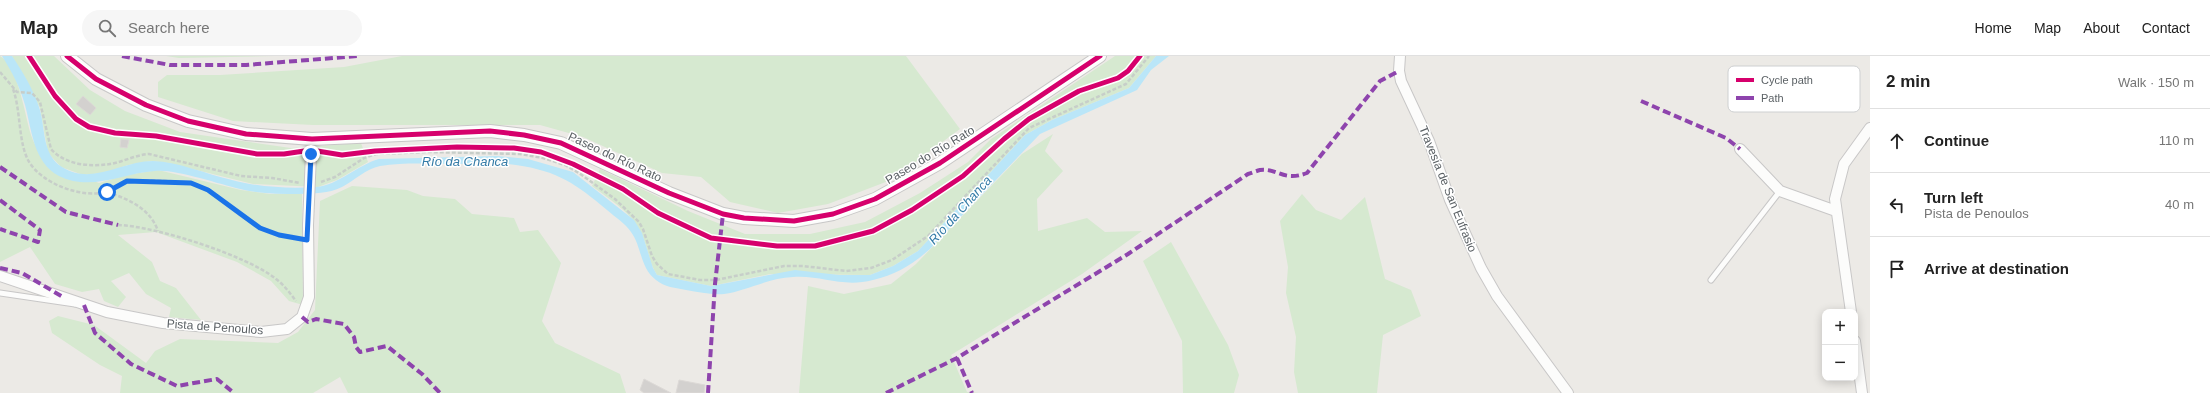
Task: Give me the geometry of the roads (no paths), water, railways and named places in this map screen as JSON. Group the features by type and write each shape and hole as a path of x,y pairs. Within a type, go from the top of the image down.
{"street":[{"name":"Paseo do Río Rato","path":"68,56 96,79 146,105 188,121 246,134 312,139 490,131 524,134 560,143 669,193 723,214 751,219 794,221 833,214 875,199 940,163 1100,56"},
{"name":"Travesía de San Eufrasio","path":"1402,57 1402,81 1429,141 1450,200 1481,268 1497,296 1568,393"},
{"path":"1851,309 1835,199 1844,164 1870,128"},
{"name":"Pista de Penoulos","path":"0,276 84,305 163,323 261,332 287,329 302,317 308,297 307,240 312,139"},
{"path":"1740,149 1780,191 1836,211"},
{"path":"1856,345 1862,393"}],"lane":[{"path":"1711,280 1780,191"},
{"path":"0,293 64,304 84,305"}],"water":[{"name":"Río da Chanca","path":"2,56 12,56 31,87 39,107 47,148 55,162 73,172 84,174 96,173 141,162 153,161 183,166 222,178 252,184 284,188 306,188 332,183 379,159 497,156 528,159 573,172 634,220 642,233 653,268 657,275 711,286 795,270 839,275 870,275 893,266 918,251 1025,135 1052,120 1129,88 1156,56 1169,56 1151,70 1137,90 1040,134 930,249 904,268 881,278 862,282 852,283 793,277 719,294 674,288 659,282 647,270 635,238 620,220 586,193 566,180 544,171 516,165 494,163 399,164 380,166 375,167 337,189 321,193 299,194 277,194 247,191 185,174 164,171 143,172 95,182 71,180 59,176 50,170 44,163 35,145 21,92"}]}
